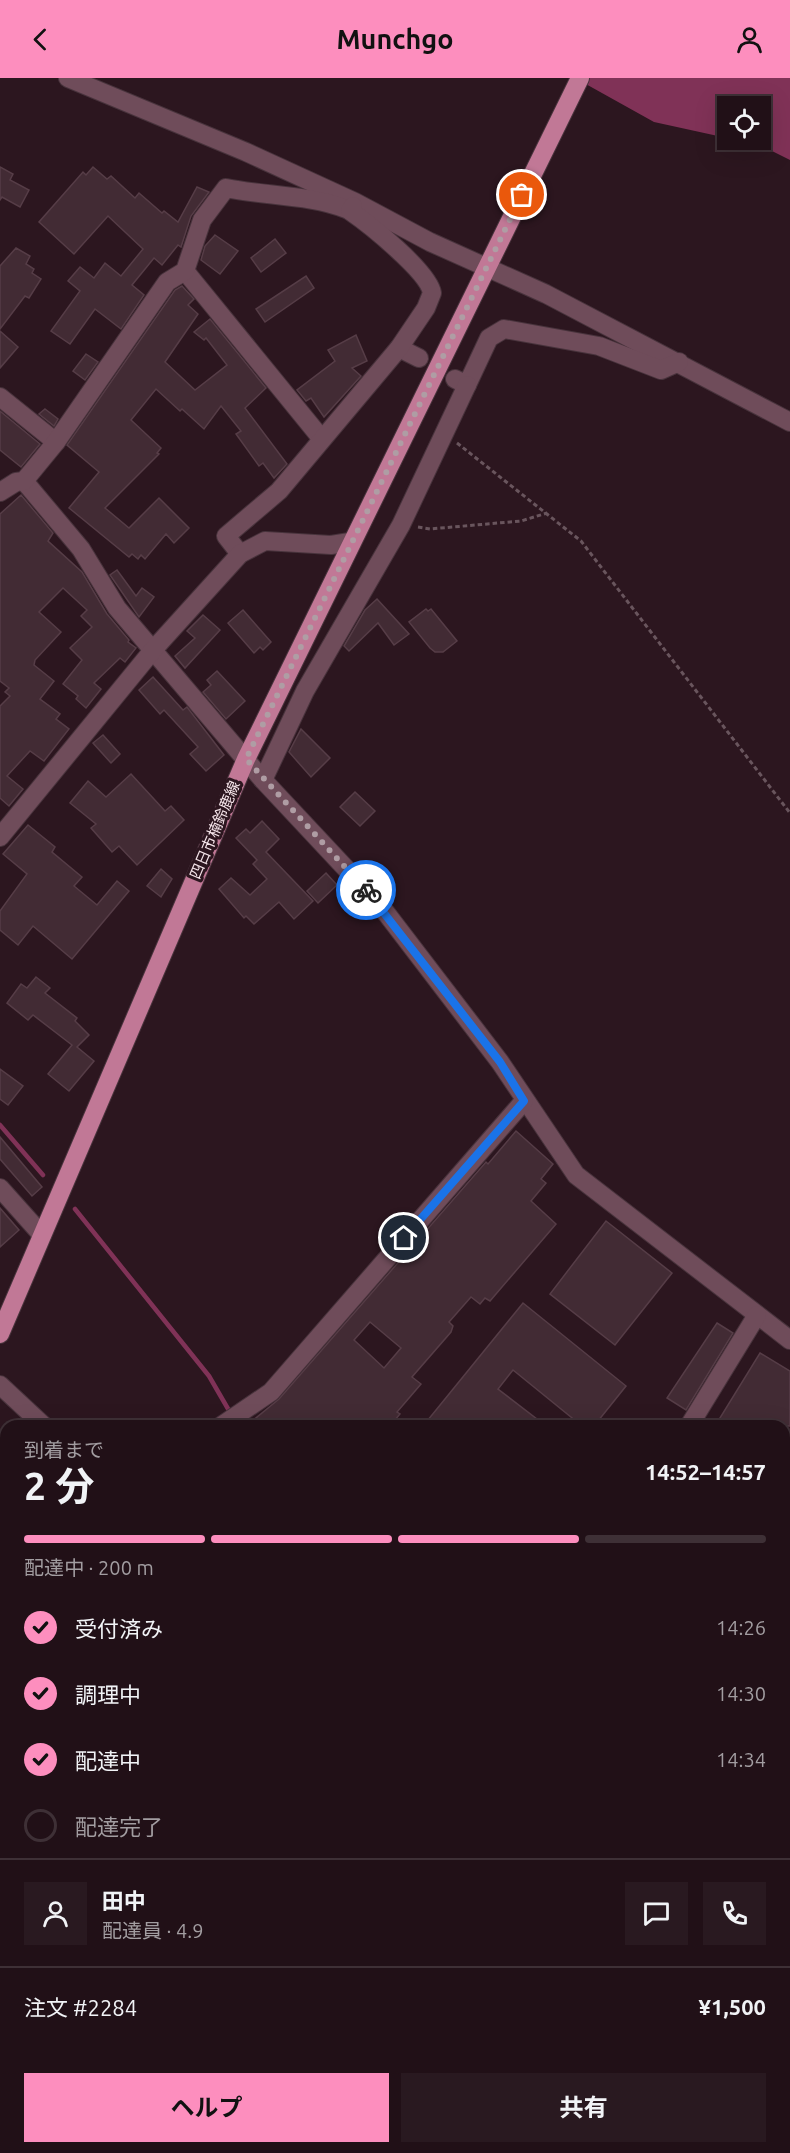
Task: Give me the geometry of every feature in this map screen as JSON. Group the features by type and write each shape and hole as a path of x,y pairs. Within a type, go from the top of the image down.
{"main road":[{"name":"四日市楠鈴鹿線","path":"0,1334 246,759 350,542 580,78"}],"street":[{"path":"68,78 246,152 353,207 486,269 546,294 679,362 790,423"},
{"path":"0,492 16,482 24,481 56,442 167,282 185,270 202,220 226,188 353,207 430,283 432,293 426,308 399,348 321,438 279,491 226,536 240,554"},
{"path":"185,270 321,438"},
{"path":"263,780 306,691 401,525 443,433 461,382 489,338 504,329 599,346 661,370 679,362"},
{"path":"399,348 419,358"},
{"path":"0,397 56,442"},
{"path":"24,481 81,549 117,608 263,780 380,905 500,1062 524,1101 576,1175 790,1340"},
{"path":"0,837 153,650 240,554 253,545 265,542 331,545 350,542"},
{"path":"229,1420 271,1392 524,1101"},
{"path":"0,1188 42,1235"},
{"path":"693,1420 757,1315"},
{"path":"0,1385 38,1420"}],"path":[{"path":"443,433 581,541 790,813"},
{"path":"401,525 430,529 467,527 521,521 546,513"}],"shaded area":[{"path":"575,78 790,78 790,160 770,150 771,96 717,96 717,136 654,122"}],"building":[{"path":"0,167 13,174 10,180 29,190 20,207 2,197 0,200"},
{"path":"93,167 107,179 111,176 135,198 139,193 162,213 164,211 178,222 197,187 209,192 191,216 181,247 178,245 162,265 154,258 132,285 144,295 121,329 95,309 70,344 51,331 80,291 68,281 80,267 94,278 105,263 121,276 143,249 108,216 74,254 39,222 83,172 86,175"},
{"path":"215,235 238,251 220,274 201,260 205,246"},
{"path":"275,239 286,253 261,272 251,258"},
{"path":"16,248 30,256 26,264 34,269 32,273 41,279 29,298 25,296 0,329 0,266"},
{"path":"306,276 314,288 265,322 256,309"},
{"path":"182,286 194,299 188,305 198,314 165,362 195,390 227,365 206,338 204,340 194,332 210,319 266,388 245,408 287,464 274,478 263,463 259,466 236,434 241,431 221,406 204,429 156,389 131,420 161,448 157,453 159,454 105,508 129,528 159,498 189,528 174,543 166,534 145,559 141,555 138,559 132,554 129,557 69,508 99,472 67,445 175,290"},
{"path":"0,331 18,347 0,368"},
{"path":"356,335 367,361 352,368 361,376 324,417 311,398 306,401 297,390 335,361 328,350"},
{"path":"86,354 98,362 85,380 73,371"},
{"path":"45,409 58,419 54,426 39,414"},
{"path":"0,411 40,444 21,467 0,450"},
{"path":"21,495 53,533 48,541 82,572 107,614 129,640 128,642 136,648 125,662 120,658 94,683 101,689 86,708 76,699 78,696 63,684 82,660 70,648 92,627 81,616 87,610 63,588 39,612 61,632 35,660 34,665 54,681 40,699 60,714 56,719 69,729 44,761 30,751 7,776 23,789 9,806 0,798 0,706 10,696 5,692 9,688 0,681 0,514"},
{"path":"117,570 136,596 142,588 154,597 139,617 110,575"},
{"path":"377,599 409,634 394,645 378,623 349,651 344,646 365,610"},
{"path":"426,609 428,611 431,609 457,641 443,652 435,652 430,648 409,622"},
{"path":"243,610 271,642 263,650 260,647 254,653 228,623"},
{"path":"203,615 220,630 185,668 175,656 195,638 187,631"},
{"path":"217,671 245,701 226,719 203,692 211,685 207,680"},
{"path":"153,677 183,710 187,707 224,755 206,771 190,754 198,747 164,710 160,714 139,690"},
{"path":"301,729 330,758 311,777 289,752"},
{"path":"103,735 120,754 111,763 93,743"},
{"path":"131,774 165,811 171,806 184,820 137,865 119,846 112,852 91,828 96,824 70,803 88,781 106,797"},
{"path":"355,792 375,811 360,826 340,807"},
{"path":"262,821 279,839 266,852 313,901 294,919 279,902 254,924 246,916 244,918 219,889 231,878 250,895 267,879 253,864 257,860 236,838 246,829 250,833"},
{"path":"28,825 55,847 52,852 82,877 74,886 97,905 117,881 129,891 72,959 33,926 18,945 0,930 0,911 27,874 3,854"},
{"path":"161,869 172,879 161,897 147,886"},
{"path":"326,873 337,885 318,903 307,891"},
{"path":"36,977 50,988 45,993 77,1018 75,1021 89,1035 77,1047 94,1061 69,1091 48,1074 72,1045 33,1015 28,1020 7,1003 21,984 27,988"},
{"path":"0,1069 23,1086 8,1105 0,1099"},
{"path":"516,1131 553,1164 541,1179 546,1183 531,1201 556,1224 490,1301 485,1298 480,1304 471,1297 449,1322 453,1326 451,1332 412,1377 421,1384 397,1412 400,1414 395,1420 253,1420 279,1399 486,1162 488,1164","holes":["370,1322 401,1348 384,1368 354,1340"]},
{"path":"0,1137 42,1187 32,1196 0,1159"},
{"path":"0,1208 19,1230 0,1247"},
{"path":"606,1221 672,1273 615,1345 550,1294"},
{"path":"523,1303 626,1386 599,1420 575,1420 513,1370 498,1389 538,1420 428,1420"},
{"path":"717,1323 733,1333 686,1410 667,1398"},
{"path":"760,1353 790,1371 790,1420 719,1420"}],"waterway":[{"path":"0,1125 43,1175"},
{"path":"75,1209 209,1376 231,1414"}],"way so far":[{"path":"366,890 246,759 350,542 522,195"}],"route":[{"path":"366,890 380,905 473,1030 500,1062 524,1101 404,1238"}]}
